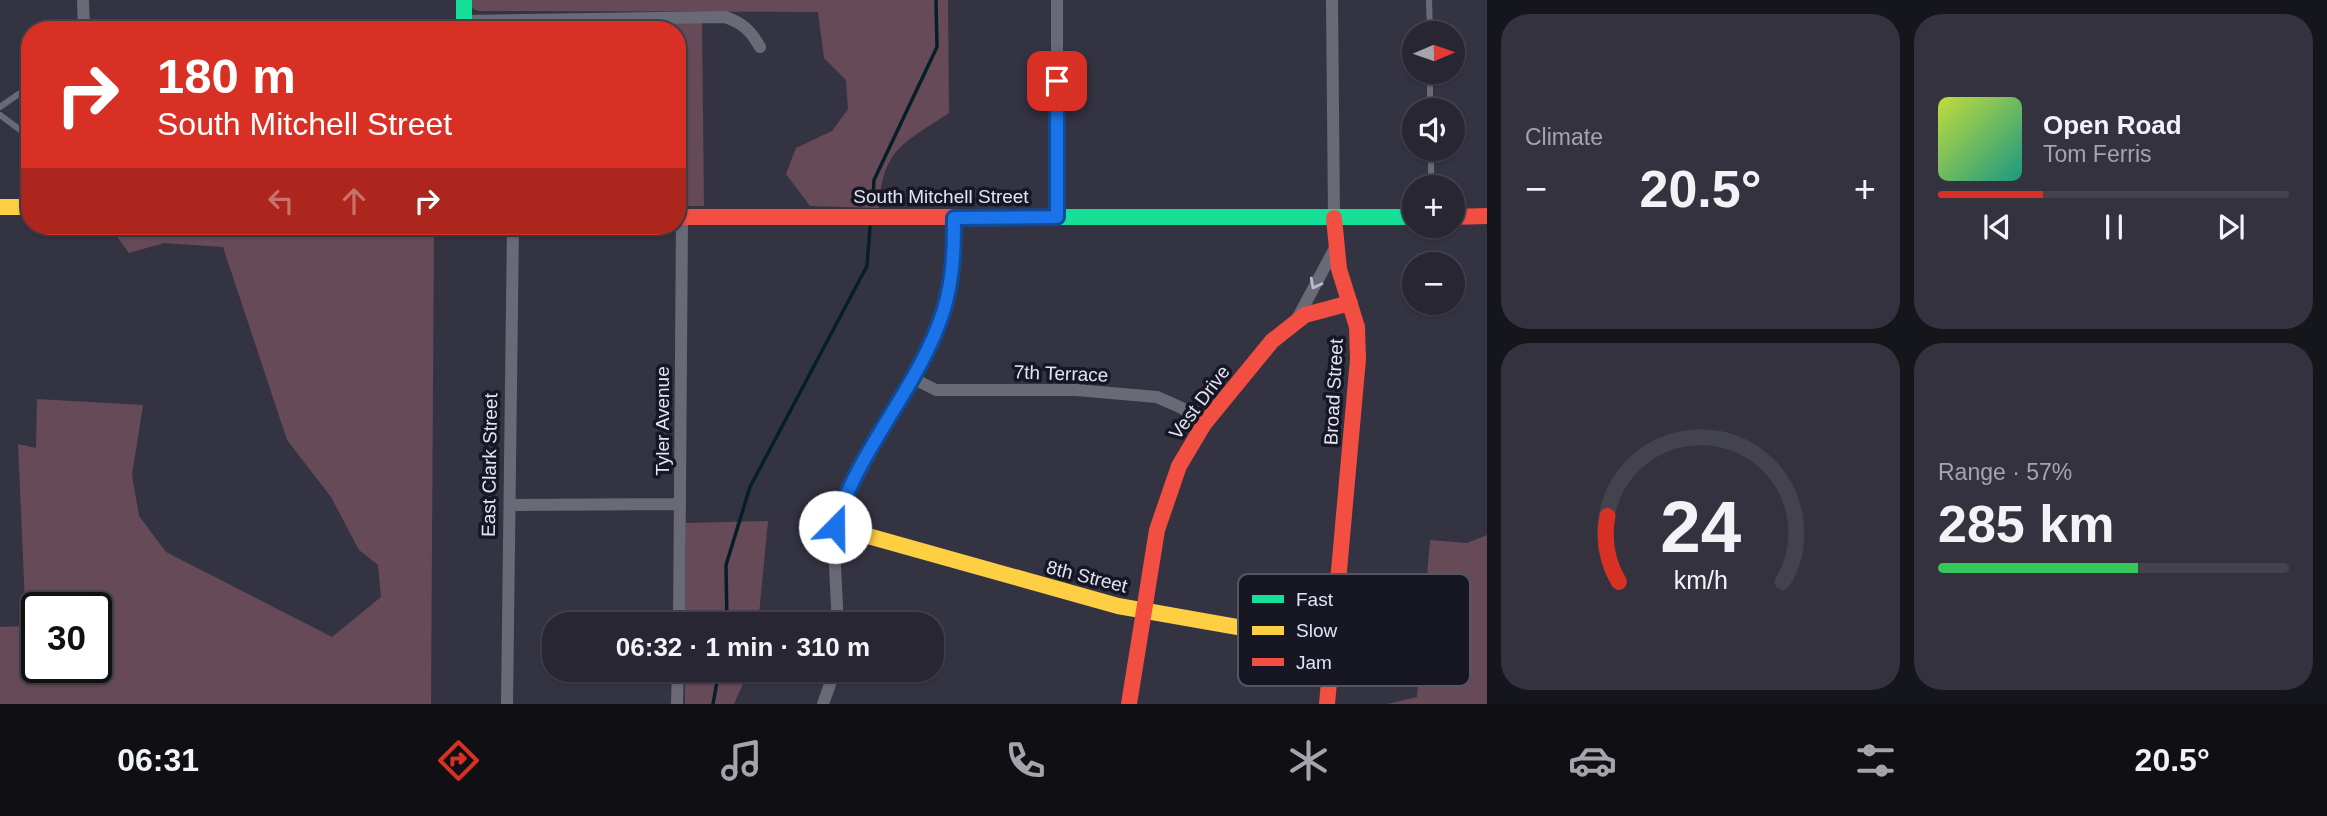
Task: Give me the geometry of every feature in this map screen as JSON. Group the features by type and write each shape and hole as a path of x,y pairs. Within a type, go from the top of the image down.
{"street":[{"path":"83,0 84,21"},
{"path":"464,0 464,21"},
{"path":"1057,0 1057,217"},
{"name":"Broad Street","path":"1332,0 1336,245 1339,269 1357,327 1358,359 1339,574"},
{"path":"529,21 578,18 725,18 738,22 751,31 760,47"},
{"path":"0,207 21,207"},
{"path":"1465,217 1487,216"},
{"name":"South Mitchell Street","path":"686,217 1402,217"},
{"path":"838,612 835,527 871,449 912,378 943,311 954,261 954,218"},
{"name":"East Clark Street","path":"507,704 513,235"},
{"name":"Tyler Avenue","path":"679,612 680,235"},
{"path":"1295,322 1336,245"},
{"name":"Vest Drive","path":"1129,704 1157,530 1178,466 1205,424 1272,341 1305,315 1350,303"},
{"name":"7th Terrace","path":"912,378 936,390 1076,390 1157,397 1205,424"},
{"path":"510,505 680,504"},
{"name":"8th Street","path":"835,527 1058,591 1145,611 1238,627"},
{"path":"677,704 678,682"},
{"path":"822,704 830,682"},
{"name":"Broad Street","path":"1327,704 1329,686"}],"lane":[{"path":"1429,0 1430,21"},
{"path":"0,107 21,92"},
{"path":"0,115 21,131"}],"shaded area":[{"path":"470,0 948,0 949,113 898,150 885,172 879,208 810,206 786,174 796,148 832,131 848,109 846,80 824,58 818,12 479,11 473,9"},
{"path":"686,22 702,22 704,206 686,206"},
{"path":"116,235 434,235 431,704 0,704 0,627 21,626 21,683 112,683 112,592 25,592 18,444 36,448 37,399 143,405 132,475 139,516 166,552 332,637 381,597 378,565 359,550 331,497 287,440 223,247 164,243 129,253"},
{"path":"768,521 759,612 685,612 686,523"},
{"path":"1487,535 1487,704 1387,704 1417,697 1418,686 1470,686 1470,574 1427,574 1430,540 1467,543"},
{"path":"685,682 744,682 734,704 685,704"}],"waterway":[{"path":"873,202 874,180 937,47 936,0"},
{"path":"727,612 726,565 750,487 867,266 870,227"},
{"path":"713,704 717,682"}],"traffic: fast":[{"path":"464,0 464,21"},
{"path":"972,217 1402,217"}],"traffic: slow":[{"path":"0,207 21,207"},
{"path":"836,527 1118,606 1238,627"}],"traffic: jam":[{"path":"1465,217 1487,216"},
{"path":"686,217 972,217"},
{"path":"1334,218 1339,269 1357,327 1358,359 1339,574"},
{"path":"1129,704 1157,530 1179,466 1204,424 1272,341 1305,315 1350,303"},
{"path":"1327,704 1329,686"}],"route":[{"path":"835,527 839,513 871,449 912,378 943,311 952,279 954,218 1057,217 1057,81"}]}
